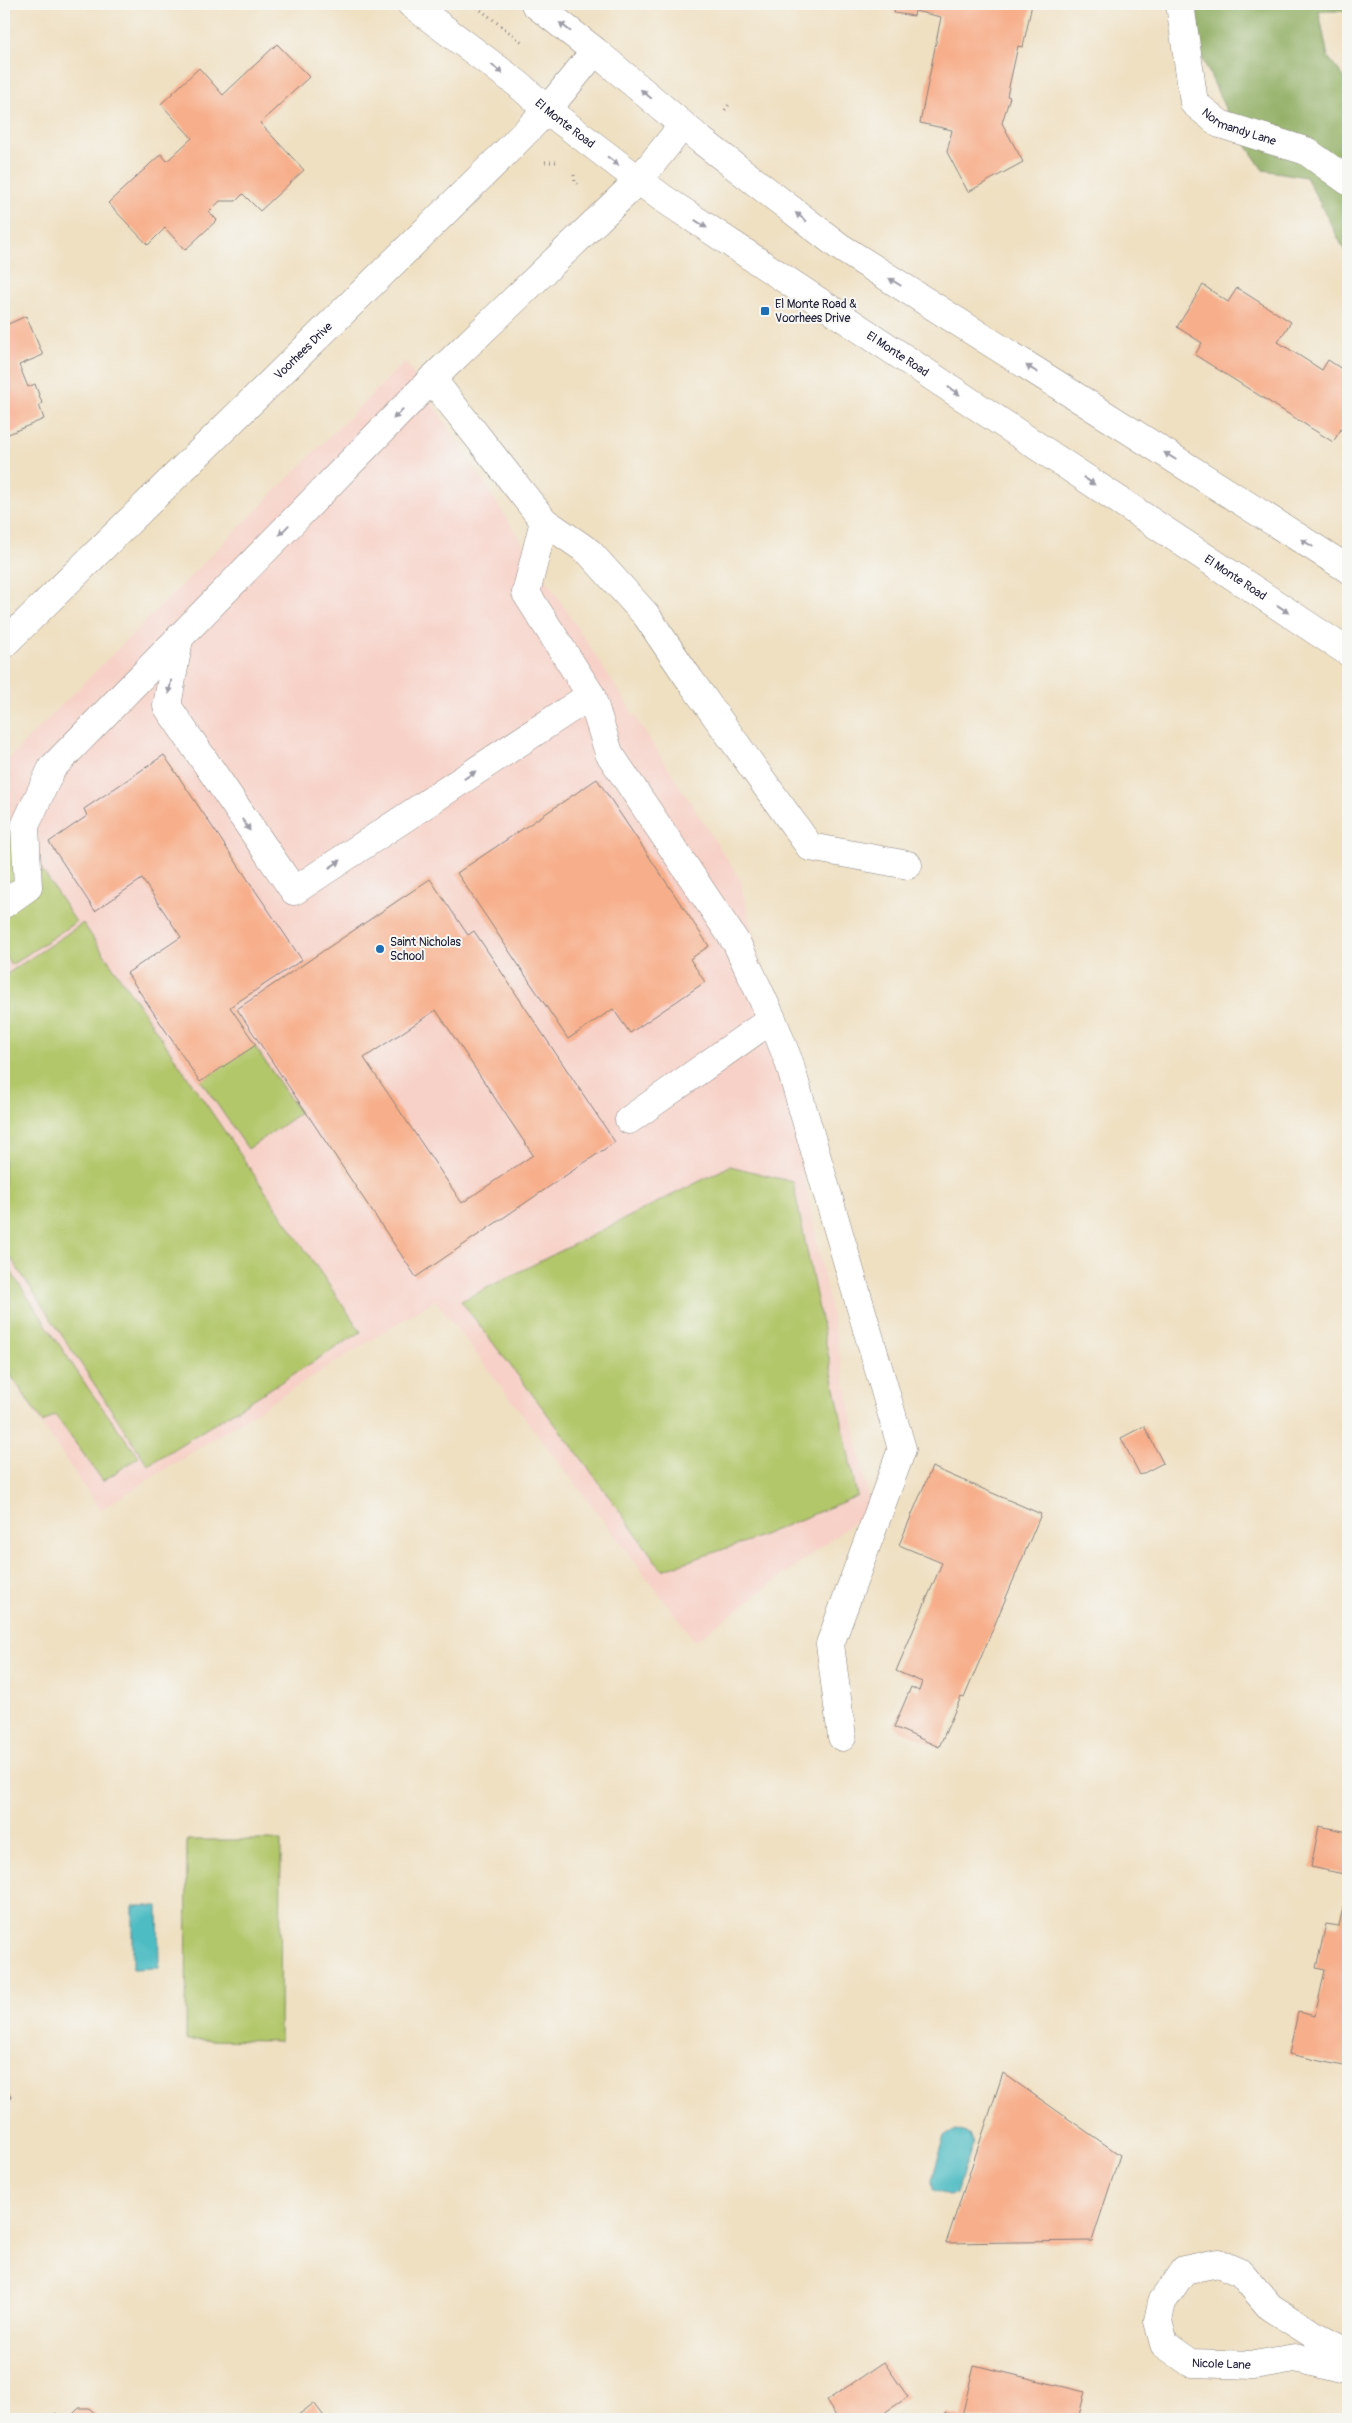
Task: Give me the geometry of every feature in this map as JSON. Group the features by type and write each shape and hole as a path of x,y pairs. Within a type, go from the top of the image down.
{"main road":[{"name":"El Monte Road","path":"410,4 518,84 547,110 638,181 1348,652"},
{"path":"535,4 595,51 683,125 840,247 1348,569"},
{"name":"Normandy Lane","path":"1180,4 1194,103 1220,124 1306,151 1348,181"},
{"name":"Voorhees Drive","path":"8,631 547,110 595,51"},
{"path":"4,904 28,887 25,826 52,768 432,379 638,181 683,125"},
{"path":"432,379 544,521 589,552 646,615 690,680 810,847 908,866"},
{"path":"544,521 526,593 591,694 609,753 737,944 772,1020 789,1062 902,1449 830,1644 842,1738"},
{"path":"179,638 167,706 294,891 591,694"},
{"path":"629,1120 772,1020"},
{"name":"Nicole Lane","path":"1348,2352 1311,2333 1270,2307 1241,2273 1218,2263 1184,2270 1162,2302 1158,2321 1164,2344 1191,2363 1254,2365 1295,2358 1348,2371"}],"path":[{"path":"473,4 526,44"},
{"path":"726,110 730,103"},
{"path":"538,164 548,161 562,164"},
{"path":"574,173 575,182 578,184"}],"shaded area":[{"name":"Saint Nicholas School","path":"405,361 740,879 772,1019 871,1510 695,1641 435,1300 100,1510 4,1368 4,763"}],"green space":[{"path":"1203,4 1348,4 1348,11 1319,11 1328,57 1348,82 1348,257 1306,177 1263,170 1233,126 1189,28"},
{"path":"4,822 12,824 76,922 11,965 4,953"},
{"path":"83,923 361,1332 148,1465 4,1248 4,976"},
{"path":"254,1045 300,1113 248,1149 201,1081"},
{"path":"730,1166 793,1182 857,1496 751,1540 662,1570 584,1462 461,1301"},
{"path":"4,1261 90,1391 139,1457 103,1481 55,1415 43,1423 4,1365"},
{"path":"187,1840 281,1840 280,2041 186,2040"}],"water":[{"path":"133,1906 158,1906 159,1968 133,1969"},
{"path":"956,2130 969,2134 973,2144 956,2194 949,2196 933,2190 932,2179 945,2136"}],"building":[{"path":"896,4 1032,4 1023,47 1018,46 1007,96 1010,97 1002,123 1023,162 968,192 947,152 952,130 920,123 941,17 915,11 914,16 894,13"},
{"path":"277,44 309,77 260,123 304,170 260,211 243,194 236,201 220,201 209,212 217,220 185,250 165,228 148,245 108,203 161,154 167,161 192,138 161,104 199,68 223,95"},
{"path":"1203,285 1228,302 1237,288 1291,322 1278,342 1322,370 1328,360 1348,373 1348,418 1333,442 1195,355 1202,343 1177,327"},
{"path":"26,316 43,355 19,365 28,387 35,384 42,403 39,405 44,419 6,435 4,429 4,326"},
{"path":"164,755 302,960 230,1007 256,1045 200,1082 127,973 181,937 142,879 95,911 49,842 87,816 84,809"},
{"path":"597,779 709,946 690,959 705,982 630,1033 613,1009 568,1039 457,873"},
{"path":"430,879 468,935 474,931 615,1142 416,1277 237,1009","holes":["436,1010 533,1155 462,1203 364,1058"]},
{"path":"1144,1426 1163,1463 1140,1475 1121,1438"},
{"path":"932,1467 1041,1514 964,1698 961,1697 939,1747 894,1727 911,1687 919,1691 922,1682 896,1671 942,1563 899,1545"},
{"path":"1319,1826 1348,1832 1348,1875 1311,1867"},
{"path":"1347,1888 1348,2067 1289,2054 1298,2012 1315,2016 1325,1970 1316,1968 1326,1924 1339,1926"},
{"path":"1003,2073 1120,2155 1092,2241 946,2243"},
{"path":"4,2093 11,2096 4,2115"},
{"path":"884,2362 908,2397 875,2419 838,2419 826,2401"},
{"path":"974,2365 1085,2392 1078,2419 944,2419 945,2413 962,2416"},
{"path":"314,2403 326,2419 293,2419"},
{"path":"79,2408 89,2408 101,2419 68,2419"},
{"path":"56,2413 62,2419 49,2419"}],"place":[{"name":"El Monte Road & Voorhees Drive","path":"765,311"},
{"name":"Saint Nicholas School","path":"380,949"}]}
